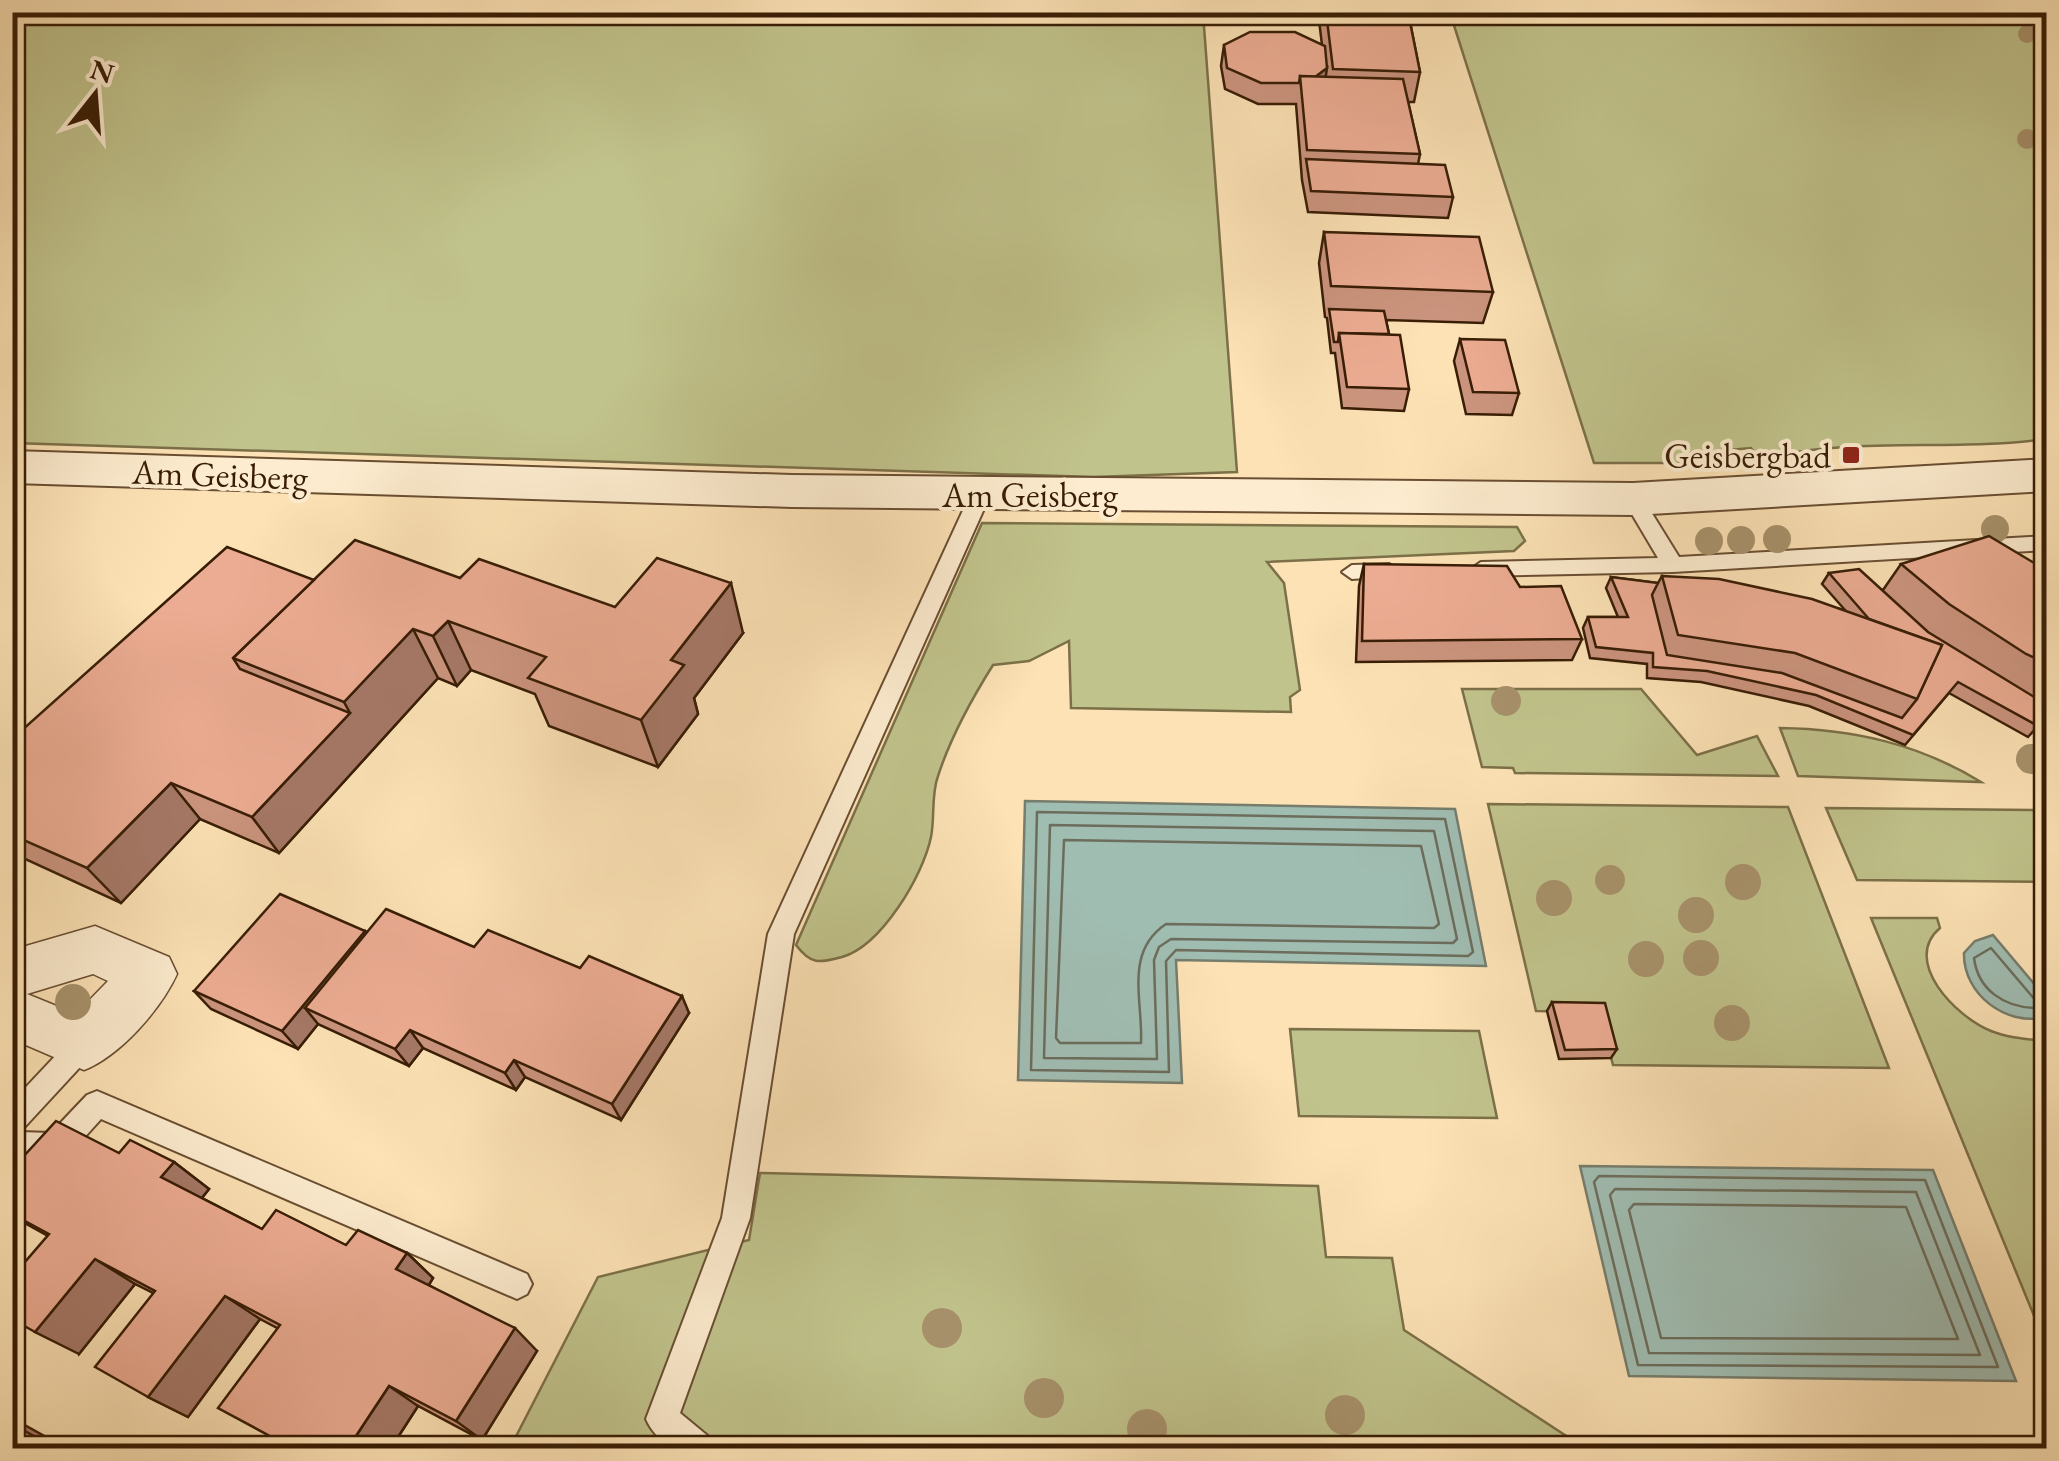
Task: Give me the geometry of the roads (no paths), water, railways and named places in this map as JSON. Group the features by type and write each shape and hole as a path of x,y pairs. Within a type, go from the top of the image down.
{"street":[{"name":"Am Geisberg","path":"12,467 980,494 1633,498 2046,475"},
{"path":"12,974 95,950 150,974 84,1044 12,1012"}],"lane":[{"path":"698,1448 662,1420 736,1218 782,934 980,494"},
{"path":"1633,498 1673,565"},
{"path":"1465,570 1673,565 2046,543"},
{"path":"1352,572 1409,571"},
{"path":"12,1122 84,1044"},
{"path":"34,1173 97,1104 517,1284"},
{"path":"12,1145 57,1147"}],"water":[{"path":"1025,801 1455,809 1486,966 1176,960 1182,1083 1018,1080"},
{"path":"1993,935 2046,998 2046,1017 2031,1019 2002,1012 1979,994 1971,982 1964,953 1975,941"},
{"path":"1580,1166 1933,1170 2016,1381 1629,1376"}],"place":[{"name":"Geisbergbad","path":"1851,455"}]}
